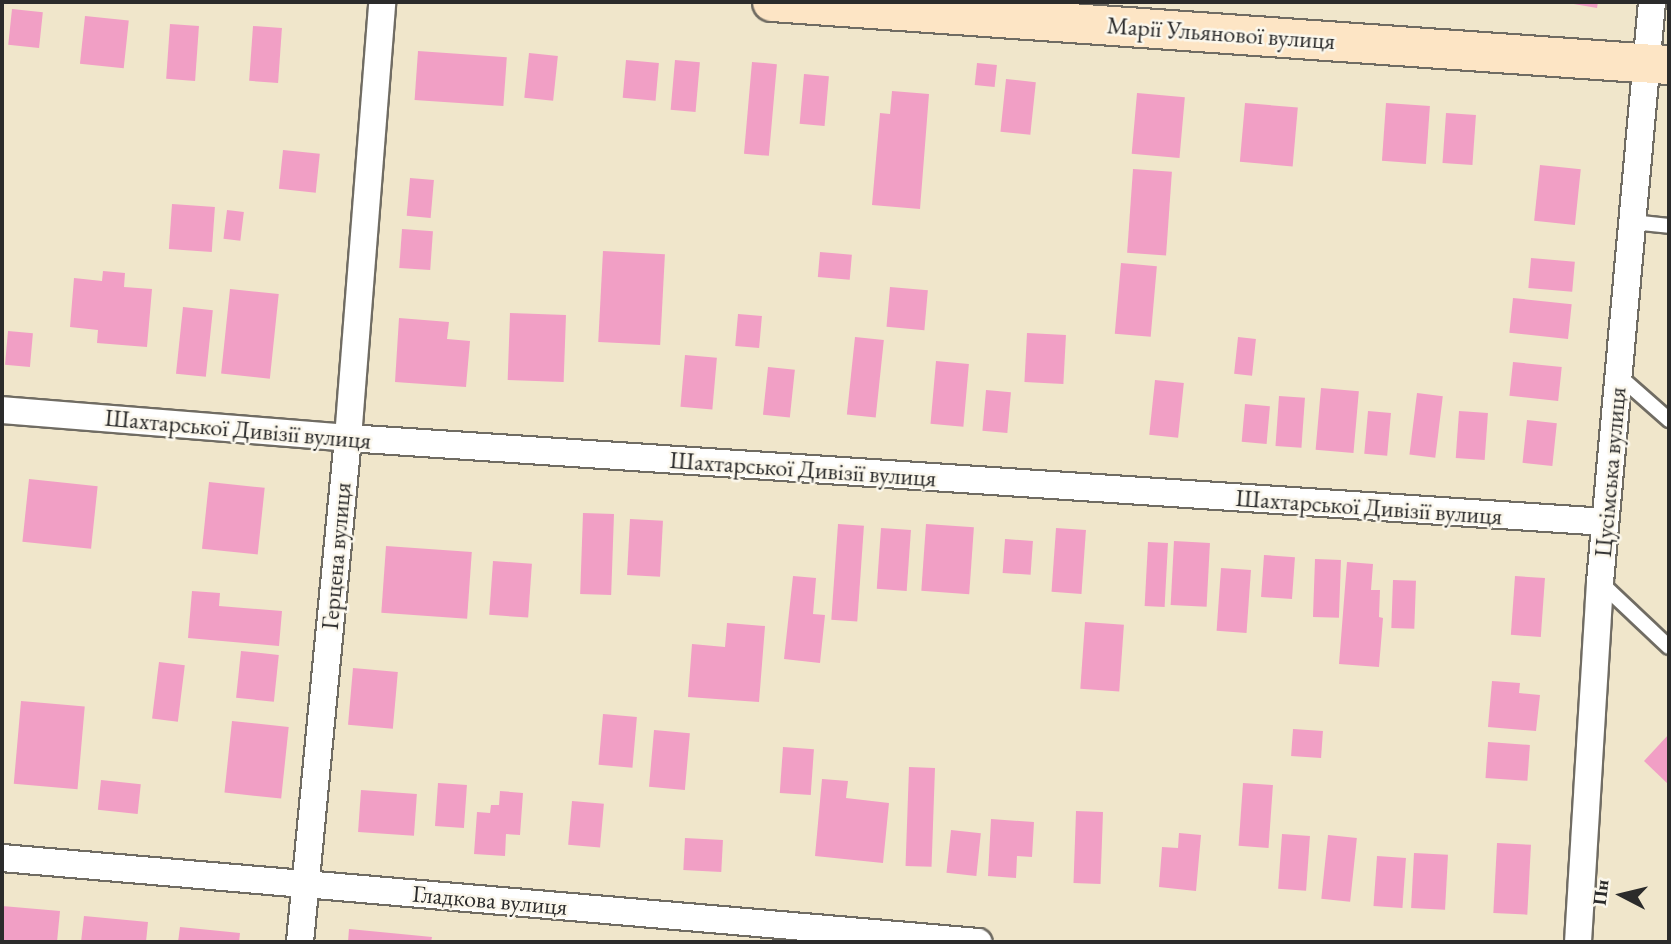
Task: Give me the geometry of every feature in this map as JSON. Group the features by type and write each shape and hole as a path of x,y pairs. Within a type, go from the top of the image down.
{"street":[{"name":"Герцена вулиця","path":"300,942 348,438 382,2"},
{"name":"Марії Ульянової вулиця","path":"772,2 1658,64"},
{"name":"Цусімська вулиця","path":"1577,942 1600,582 1632,222 1658,64 1651,2"},
{"name":"Шахтарської Дивізії вулиця","path":"2,410 348,438 1605,522"},
{"name":"Гладкова вулиця","path":"2,858 978,942"}],"lane":[{"path":"1632,222 1669,226"},
{"path":"1619,376 1669,420"},
{"path":"1600,582 1669,647"}],"building":[{"path":"1562,2 1598,2 1597,8"},
{"path":"12,9 43,12 39,48 8,45"},
{"path":"85,16 129,21 124,68 80,64"},
{"path":"170,24 199,26 195,81 166,79"},
{"path":"253,26 282,28 278,83 249,81"},
{"path":"418,51 507,57 503,106 415,100"},
{"path":"529,53 558,56 553,101 524,98"},
{"path":"626,60 659,63 656,101 623,98"},
{"path":"675,60 700,62 696,112 671,110"},
{"path":"752,62 777,64 769,156 744,154"},
{"path":"977,63 997,65 995,87 975,85"},
{"path":"804,74 829,76 825,126 800,124"},
{"path":"1006,79 1036,82 1030,135 1000,132"},
{"path":"892,91 929,94 920,209 872,205 880,113 890,114"},
{"path":"1137,93 1185,97 1180,158 1132,154"},
{"path":"1245,103 1298,108 1293,166 1240,162"},
{"path":"1386,103 1430,106 1426,164 1382,161"},
{"path":"1446,113 1476,115 1472,165 1443,163"},
{"path":"283,150 320,154 316,193 279,189"},
{"path":"1540,165 1581,169 1575,225 1534,221"},
{"path":"1133,169 1172,172 1166,256 1127,253"},
{"path":"410,178 434,180 431,218 407,216"},
{"path":"172,204 215,207 212,252 169,249"},
{"path":"227,210 244,212 240,241 223,239"},
{"path":"402,229 433,231 430,270 399,268"},
{"path":"603,251 665,254 660,345 598,342"},
{"path":"820,252 852,255 850,280 818,277"},
{"path":"1531,258 1575,262 1572,292 1528,288"},
{"path":"1121,263 1157,266 1151,337 1115,334"},
{"path":"103,271 125,273 124,287 152,289 147,347 97,343 98,330 70,327 74,278 102,281"},
{"path":"890,287 928,290 924,330 887,327"},
{"path":"230,289 279,294 270,379 221,374"},
{"path":"1513,298 1572,304 1568,339 1509,333"},
{"path":"183,307 213,310 206,377 176,374"},
{"path":"510,313 566,315 564,382 508,380"},
{"path":"738,314 762,316 759,348 735,346"},
{"path":"399,318 449,322 447,339 470,341 466,387 395,382"},
{"path":"8,331 33,333 30,367 5,365"},
{"path":"1027,333 1066,335 1063,384 1024,382"},
{"path":"855,337 884,340 876,418 847,415"},
{"path":"1238,337 1256,339 1252,376 1234,374"},
{"path":"685,355 717,358 712,410 680,407"},
{"path":"936,361 969,364 963,427 931,424"},
{"path":"1513,362 1562,367 1558,401 1509,396"},
{"path":"768,367 795,370 790,418 763,415"},
{"path":"1155,380 1184,383 1178,438 1149,435"},
{"path":"1321,388 1359,391 1353,453 1316,450"},
{"path":"986,390 1011,392 1007,433 982,431"},
{"path":"1417,393 1443,396 1435,458 1409,455"},
{"path":"1279,396 1305,398 1301,448 1276,446"},
{"path":"1245,404 1270,406 1267,444 1242,442"},
{"path":"1368,411 1391,413 1387,456 1364,454"},
{"path":"1459,411 1488,413 1485,460 1456,458"},
{"path":"1527,420 1557,423 1552,466 1523,463"},
{"path":"29,479 98,486 91,549 22,542"},
{"path":"209,482 265,488 258,554 202,549"},
{"path":"583,513 614,514 611,595 580,594"},
{"path":"630,519 663,521 660,577 627,575"},
{"path":"838,524 864,526 857,622 831,620"},
{"path":"926,524 974,527 969,594 921,591"},
{"path":"881,528 911,530 907,591 877,589"},
{"path":"1056,528 1086,530 1081,594 1052,592"},
{"path":"1005,539 1033,541 1031,575 1003,573"},
{"path":"1174,541 1210,543 1207,607 1171,605"},
{"path":"1148,542 1168,543 1165,607 1145,606"},
{"path":"386,546 472,552 467,619 381,613"},
{"path":"1264,555 1295,557 1292,599 1261,597"},
{"path":"1315,559 1341,560 1339,618 1313,617"},
{"path":"493,561 532,564 528,618 489,615"},
{"path":"1347,562 1373,564 1371,590 1380,590 1379,617 1383,618 1379,667 1339,664"},
{"path":"1221,568 1251,570 1247,633 1217,631"},
{"path":"793,576 816,578 813,614 825,615 820,663 784,659"},
{"path":"1515,576 1545,578 1541,637 1511,635"},
{"path":"1393,580 1416,581 1414,629 1391,628"},
{"path":"192,591 220,593 219,606 282,611 279,646 188,638"},
{"path":"1085,622 1124,625 1119,692 1080,689"},
{"path":"727,623 765,626 759,702 688,697 692,644 725,647"},
{"path":"241,651 279,655 274,702 236,698"},
{"path":"159,662 185,665 178,722 152,719"},
{"path":"353,668 398,672 393,729 348,725"},
{"path":"1492,681 1520,683 1519,693 1540,695 1536,731 1488,727"},
{"path":"21,701 85,707 78,789 14,784"},
{"path":"603,714 637,717 632,768 599,765"},
{"path":"232,721 289,727 281,799 224,793"},
{"path":"1293,729 1323,731 1321,758 1291,756"},
{"path":"654,730 690,733 685,790 649,787"},
{"path":"1669,734 1669,785 1644,761"},
{"path":"1488,742 1530,745 1527,781 1485,778"},
{"path":"783,747 814,749 811,795 780,793"},
{"path":"909,767 935,768 932,867 906,866"},
{"path":"822,779 848,781 846,798 889,803 883,863 815,856"},
{"path":"101,780 141,784 138,814 98,810"},
{"path":"438,783 467,785 464,828 435,826"},
{"path":"1243,783 1273,785 1269,848 1239,846"},
{"path":"361,790 417,794 414,836 358,832"},
{"path":"500,791 523,793 520,835 506,834 505,856 474,854 477,812 490,813 491,805 499,805"},
{"path":"572,801 604,804 600,848 568,845"},
{"path":"1076,811 1103,812 1100,884 1073,883"},
{"path":"991,819 1034,822 1032,857 1017,856 1016,878 988,876"},
{"path":"951,830 981,833 976,876 947,873"},
{"path":"1179,833 1201,835 1196,891 1159,887 1162,847 1178,848"},
{"path":"1282,834 1310,836 1306,891 1278,889"},
{"path":"1328,835 1357,838 1350,902 1321,899"},
{"path":"685,838 723,840 721,872 683,870"},
{"path":"1497,843 1531,845 1527,915 1493,913"},
{"path":"1414,853 1448,855 1445,910 1411,908"},
{"path":"1377,856 1406,858 1402,908 1374,906"},
{"path":"2,906 60,911 57,942 2,942"},
{"path":"84,916 148,922 146,942 81,942"},
{"path":"180,927 240,933 239,942 178,942"},
{"path":"349,929 432,937 431,942 348,942"}]}
